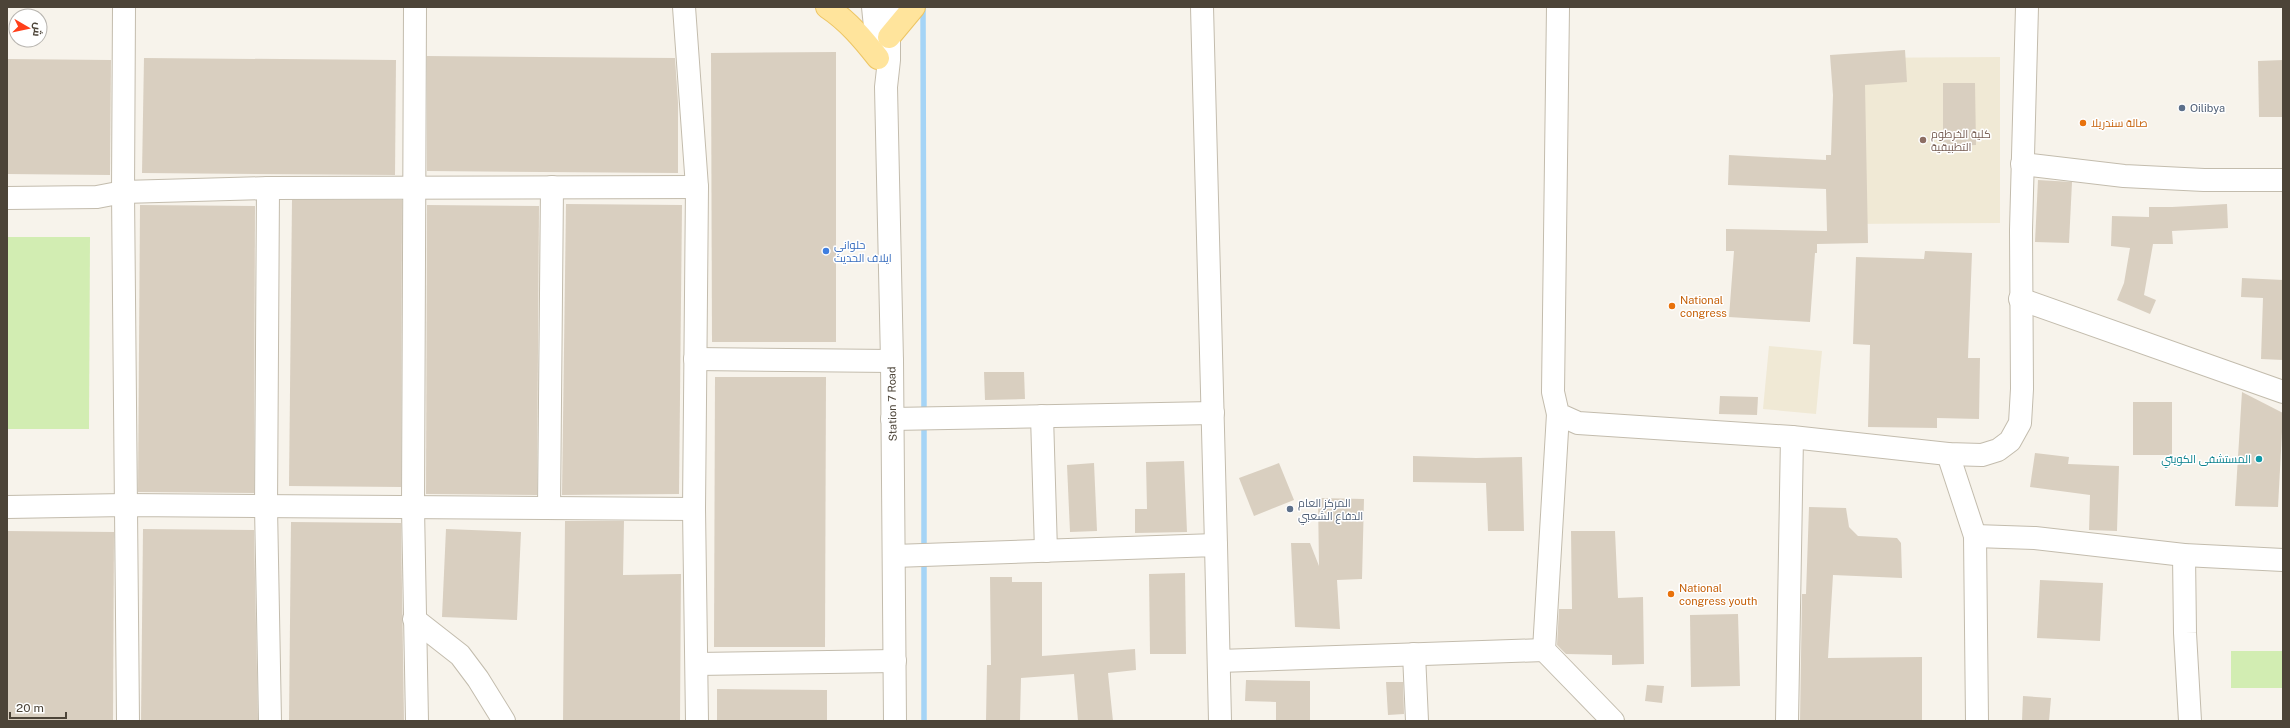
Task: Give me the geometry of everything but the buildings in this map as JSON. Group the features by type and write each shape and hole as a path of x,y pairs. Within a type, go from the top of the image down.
{"main road":[{"path":"827,7 840,15 855,30 878,58"},
{"path":"889,37 914,7"}],"street":[{"path":"124,7 123,192 128,721"},
{"path":"415,7 413,508 416,721"},
{"path":"684,7 697,187 694,509 697,664 696,721"},
{"name":"Station 7 Road","path":"873,7 878,58 886,86"},
{"name":"Station 7 Road","path":"889,7 886,86 892,361 895,721"},
{"path":"1202,7 1220,721"},
{"path":"1558,7 1553,392 1558,414 1544,650 1613,721"},
{"path":"1558,414 1578,423 1792,437 1948,454 1982,455 1998,450 2010,442 2020,423 2022,389 2020,298 2022,164 2027,7"},
{"path":"2022,164 2124,176 2204,180 2283,180"},
{"path":"549,508 552,187"},
{"path":"7,198 97,196 123,192 268,188 697,187"},
{"path":"268,188 266,507 270,721"},
{"path":"2020,298 2283,392"},
{"path":"695,359 892,361"},
{"path":"892,419 1213,414"},
{"path":"1042,416 1046,551"},
{"path":"1787,721 1792,437"},
{"path":"1948,454 1975,536 1977,721"},
{"path":"7,507 125,505 694,509"},
{"path":"1975,536 2035,538 2184,556 2283,560"},
{"path":"894,556 1216,545"},
{"path":"2184,556 2185,633 2190,721"},
{"path":"414,619 460,656 478,679 504,721"},
{"path":"1219,661 1544,650"},
{"path":"1414,654 1417,721"},
{"path":"697,664 895,661"}],"shaded area":[{"name":"كلية الخرطوم التطبيقية","path":"2000,57 2000,223 1846,224 1845,58"},
{"path":"1769,346 1822,351 1816,414 1763,409"}],"green space":[{"path":"7,237 90,237 89,429 7,429"},
{"path":"2231,651 2283,651 2282,688 2231,688"}],"waterway":[{"path":"923,7 924,415"},
{"path":"924,423 924,551"},
{"path":"924,559 924,721"}],"place":[{"name":"Oilibya","path":"2182,108"},
{"name":"صالة سندريلا","path":"2083,123"},
{"name":"كلية الخرطوم التطبيقية","path":"1923,140"},
{"name":"حلواني ايلاف الحديث","path":"826,251"},
{"name":"National congress","path":"1672,306"},
{"name":"المستشفى الكويتي","path":"2259,459"},
{"name":"المركز العام الدفاع الشعبي","path":"1290,509"},
{"name":"National congress youth","path":"1671,594"}]}
